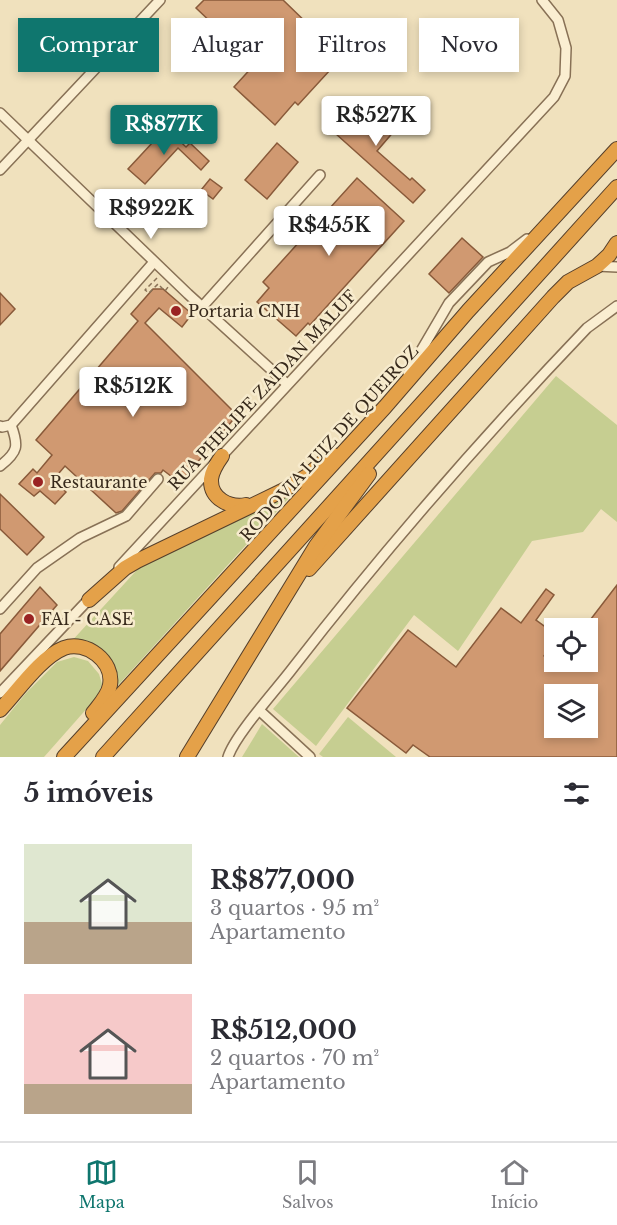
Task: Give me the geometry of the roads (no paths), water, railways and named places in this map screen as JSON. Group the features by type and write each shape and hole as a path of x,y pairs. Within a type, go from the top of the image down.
{"highway":[{"name":"RODOVIA LUIZ DE QUEIROZ","path":"62,757 385,407 468,311 617,149"},
{"path":"103,757 617,187"},
{"path":"287,593 553,297 568,282 597,266 609,255 617,243"},
{"path":"187,757 316,546 347,502 478,340"},
{"path":"89,600 125,568 137,561 282,491 307,476 385,407"},
{"path":"222,456 211,479 219,499 225,504 238,507 260,502"},
{"path":"0,710 56,652 75,646 94,652 108,667 110,686 106,697 62,757"}],"street":[{"path":"0,170 160,0"},
{"name":"RUA PHELIPE ZAIDAN MALUF","path":"0,693 89,600 554,97 565,76 566,48 558,20 542,0"},
{"path":"0,113 154,262 287,384"},
{"path":"385,407 424,348 449,303 488,262 523,243 600,168"},
{"path":"202,307 320,175"},
{"path":"0,426 11,425 154,262"},
{"path":"597,266 617,267"},
{"path":"228,757 242,734 323,628 435,494 587,328 617,306"},
{"path":"0,466 12,456 17,441 11,425"},
{"path":"0,609 37,568 80,538 126,516 158,479"},
{"path":"260,711 310,757"}],"place":[{"name":"Portaria CNH","path":"176,311"},
{"name":"Restaurante","path":"38,482"},
{"name":"FAI - CASE","path":"29,619"}]}
